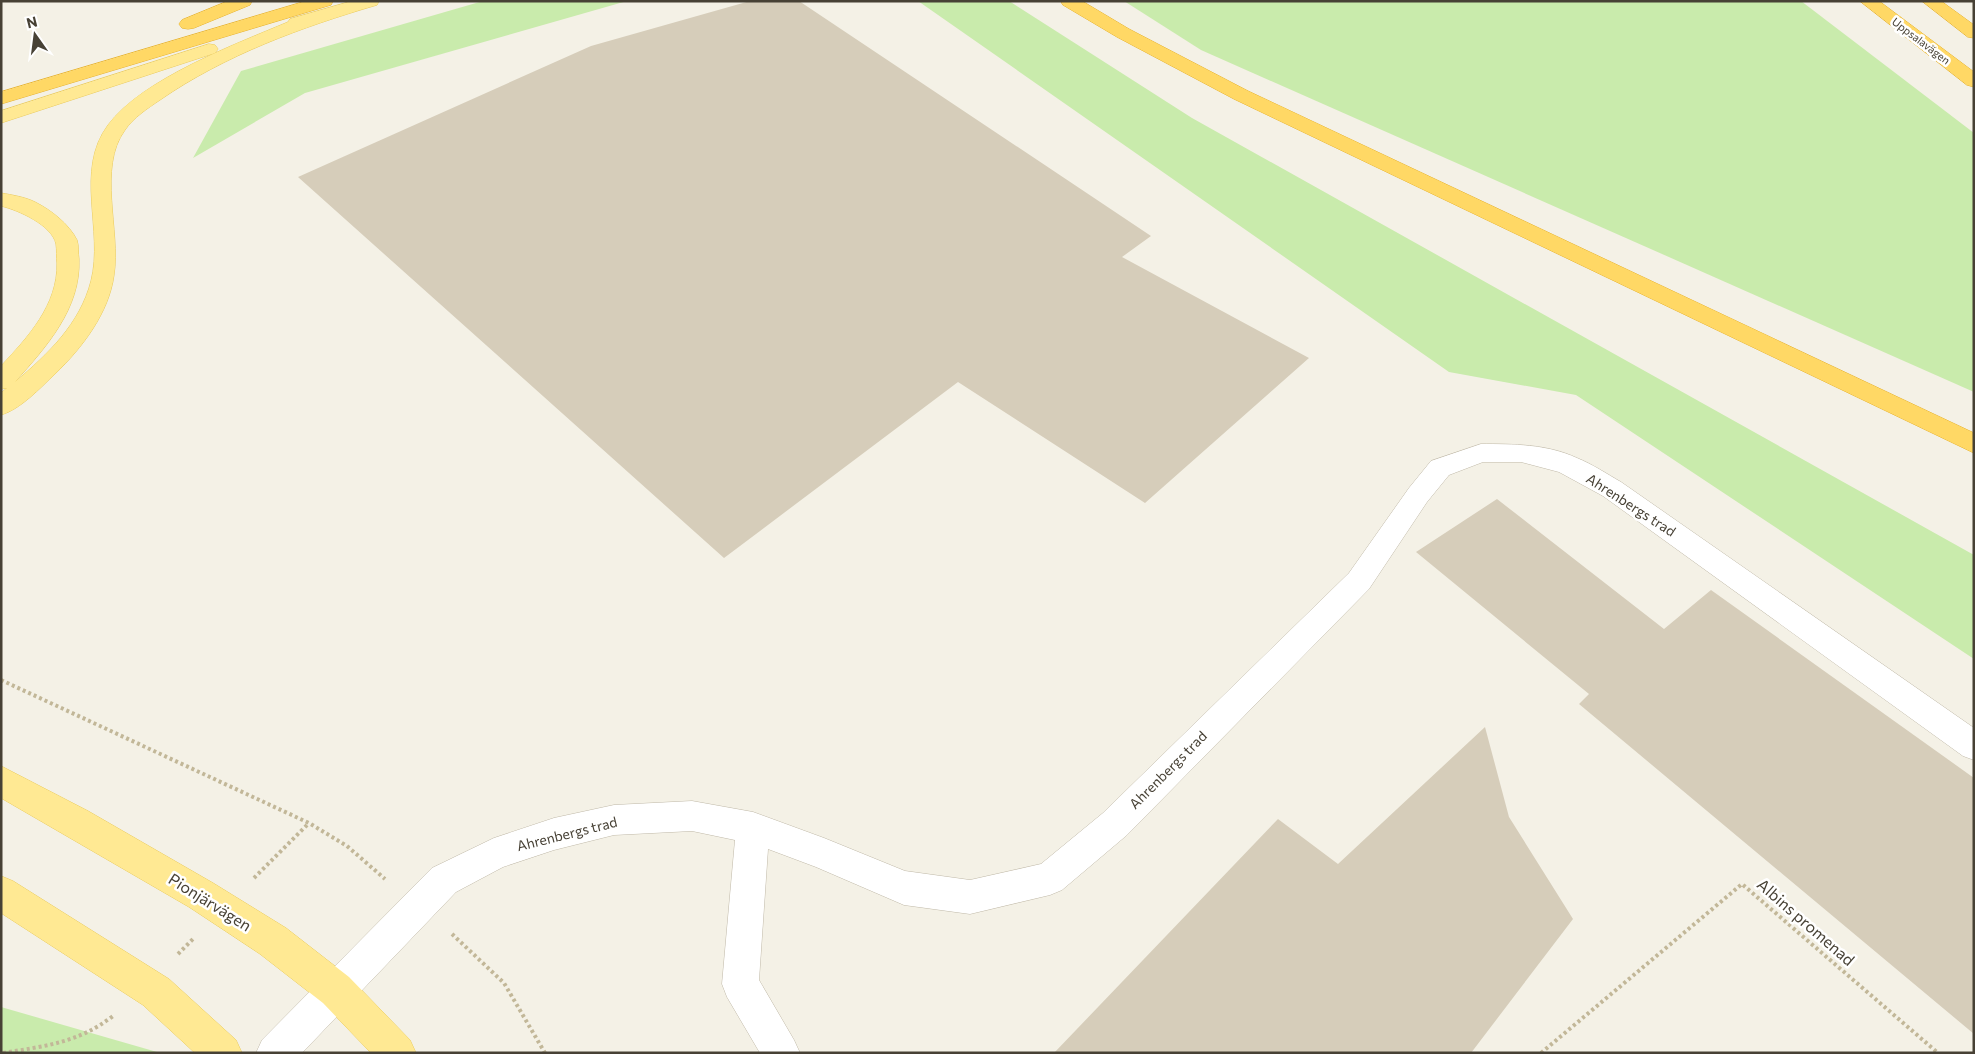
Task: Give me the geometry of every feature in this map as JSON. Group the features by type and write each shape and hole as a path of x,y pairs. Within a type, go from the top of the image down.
{"highway":[{"path":"1,98 122,52 244,1"},
{"path":"1,98 325,1"},
{"path":"1069,1 1123,33 1242,95 1974,444"},
{"name":"Uppsalavägen","path":"1868,1 1974,81"},
{"path":"1930,1 1974,33"}],"main road":[{"path":"1,116 154,66 371,1"},
{"path":"1,406 38,376 71,341 92,309 102,281 104,262 100,194 101,168 106,148 116,128 134,110 178,79 204,65 312,18"},
{"path":"1,199 26,206 52,223 67,242 68,272 64,292 49,324 32,348 1,381"},
{"name":"Pionjärvägen","path":"1,781 76,822 201,895 273,941 336,990 397,1053"},
{"path":"1,893 156,992 223,1053"}],"street":[{"name":"Ahrenbergs trad","path":"275,1053 444,880 494,854 554,834 614,820 692,816 753,828 824,854 904,888 970,897 1050,878 1115,824 1359,581 1418,495 1440,468 1481,453 1521,453 1567,464 1612,489 1974,746"},
{"path":"753,828 740,984 780,1053"}],"path":[{"path":"1,680 309,823 347,846 467,947 504,983 545,1053"},
{"name":"Albins promenad","path":"1541,1053 1742,884 1938,1053"}],"green space":[{"path":"483,1 627,1 305,93 193,158 241,71"},
{"path":"918,1 1009,1 1192,118 1974,555 1974,659 1576,395 1449,372"},
{"path":"1124,1 1801,1 1974,133 1974,392 1201,50"},
{"path":"1,1007 157,1052 158,1053 1,1053"}],"building":[{"path":"750,1 799,1 1151,236 1122,257 1309,358 1145,503 958,382 724,558 298,177 591,46"},
{"path":"1497,499 1664,629 1711,590 1974,778 1974,1034 1579,704 1589,694 1416,552"},
{"path":"1485,727 1509,817 1573,919 1471,1053 1054,1053 1278,819 1338,864"}]}
